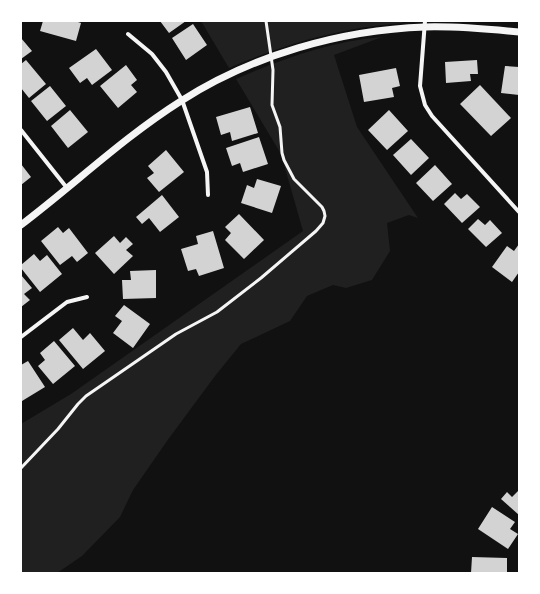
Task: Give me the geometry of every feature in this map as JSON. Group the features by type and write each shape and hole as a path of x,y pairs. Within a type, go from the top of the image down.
{"street":[{"path":"425,24 420,86 425,104 432,116 519,212"},
{"path":"21,225 122,144 182,100 232,73 303,47 350,35 425,24 519,32"},
{"path":"128,34 152,54 166,72 182,100 207,172 208,195"},
{"path":"21,130 68,188"},
{"path":"21,337 67,302 87,297"}],"lane":[{"path":"21,468 58,429 86,396 176,334 217,312 261,278 316,231 323,223 325,216 322,207 294,178 284,160 280,127 271,98 273,79 266,21"}],"shaded area":[{"path":"201,21 403,21 402,23 379,25 314,38 272,51 229,68"},
{"path":"382,37 334,55 357,127 418,218 409,215 387,223 390,251 372,280 346,288 333,285 307,296 290,321 241,344 215,376 167,441 133,490 120,517 82,556 57,573 21,573 21,424 71,394 303,231 281,154 236,79 307,52 344,42"}],"building":[{"path":"43,21 75,21 81,23 76,41 40,31"},
{"path":"160,21 186,21 169,33"},
{"path":"193,24 207,45 186,60 172,38"},
{"path":"21,38 32,51 21,59"},
{"path":"96,49 112,70 92,85 87,78 80,83 69,68"},
{"path":"26,60 46,84 29,98 21,88 21,64"},
{"path":"477,60 478,74 470,74 471,81 446,83 445,62"},
{"path":"126,65 137,80 131,85 137,92 118,108 100,86"},
{"path":"505,66 519,67 519,95 501,93"},
{"path":"396,68 400,86 392,88 394,97 364,102 359,75"},
{"path":"480,85 511,118 491,136 460,104"},
{"path":"50,86 66,106 47,121 31,101"},
{"path":"250,107 258,133 232,141 230,132 221,135 216,117"},
{"path":"70,110 88,132 68,148 51,126"},
{"path":"389,110 408,131 387,150 368,130"},
{"path":"259,137 268,164 243,172 240,163 232,166 226,148"},
{"path":"411,139 429,158 411,175 393,155"},
{"path":"166,150 184,172 159,192 147,178 154,173 148,166"},
{"path":"21,164 31,177 21,185"},
{"path":"435,165 452,184 433,201 416,183"},
{"path":"257,179 281,186 272,213 241,203 247,185 254,188"},
{"path":"455,193 461,199 467,194 480,207 462,223 444,204"},
{"path":"162,195 179,217 160,232 149,218 142,224 136,217"},
{"path":"239,214 264,240 244,259 225,240 231,233 225,227"},
{"path":"478,219 485,225 490,220 502,233 486,247 468,229"},
{"path":"58,227 63,233 69,228 88,253 77,262 72,256 60,265 41,241"},
{"path":"213,231 224,268 199,276 196,269 188,271 181,249 198,244 196,236"},
{"path":"114,236 120,243 126,237 133,244 126,250 133,256 114,274 95,253"},
{"path":"519,244 519,272 512,282 492,267 507,246 514,251"},
{"path":"34,254 40,261 47,255 62,274 40,292 21,268 21,265"},
{"path":"156,270 156,298 123,299 122,280 131,280 130,271"},
{"path":"21,275 32,288 24,294 30,300 21,307"},
{"path":"124,305 150,324 133,348 113,333 122,321 115,316"},
{"path":"73,328 83,340 90,333 105,351 83,369 59,340"},
{"path":"54,341 75,366 53,384 38,366 45,360 40,353"},
{"path":"28,361 45,387 22,401 21,365"},
{"path":"519,490 519,515 501,499 507,492 512,497"},
{"path":"492,507 515,522 510,529 518,534 508,549 478,529"},
{"path":"472,557 507,558 507,573 471,573"}]}
